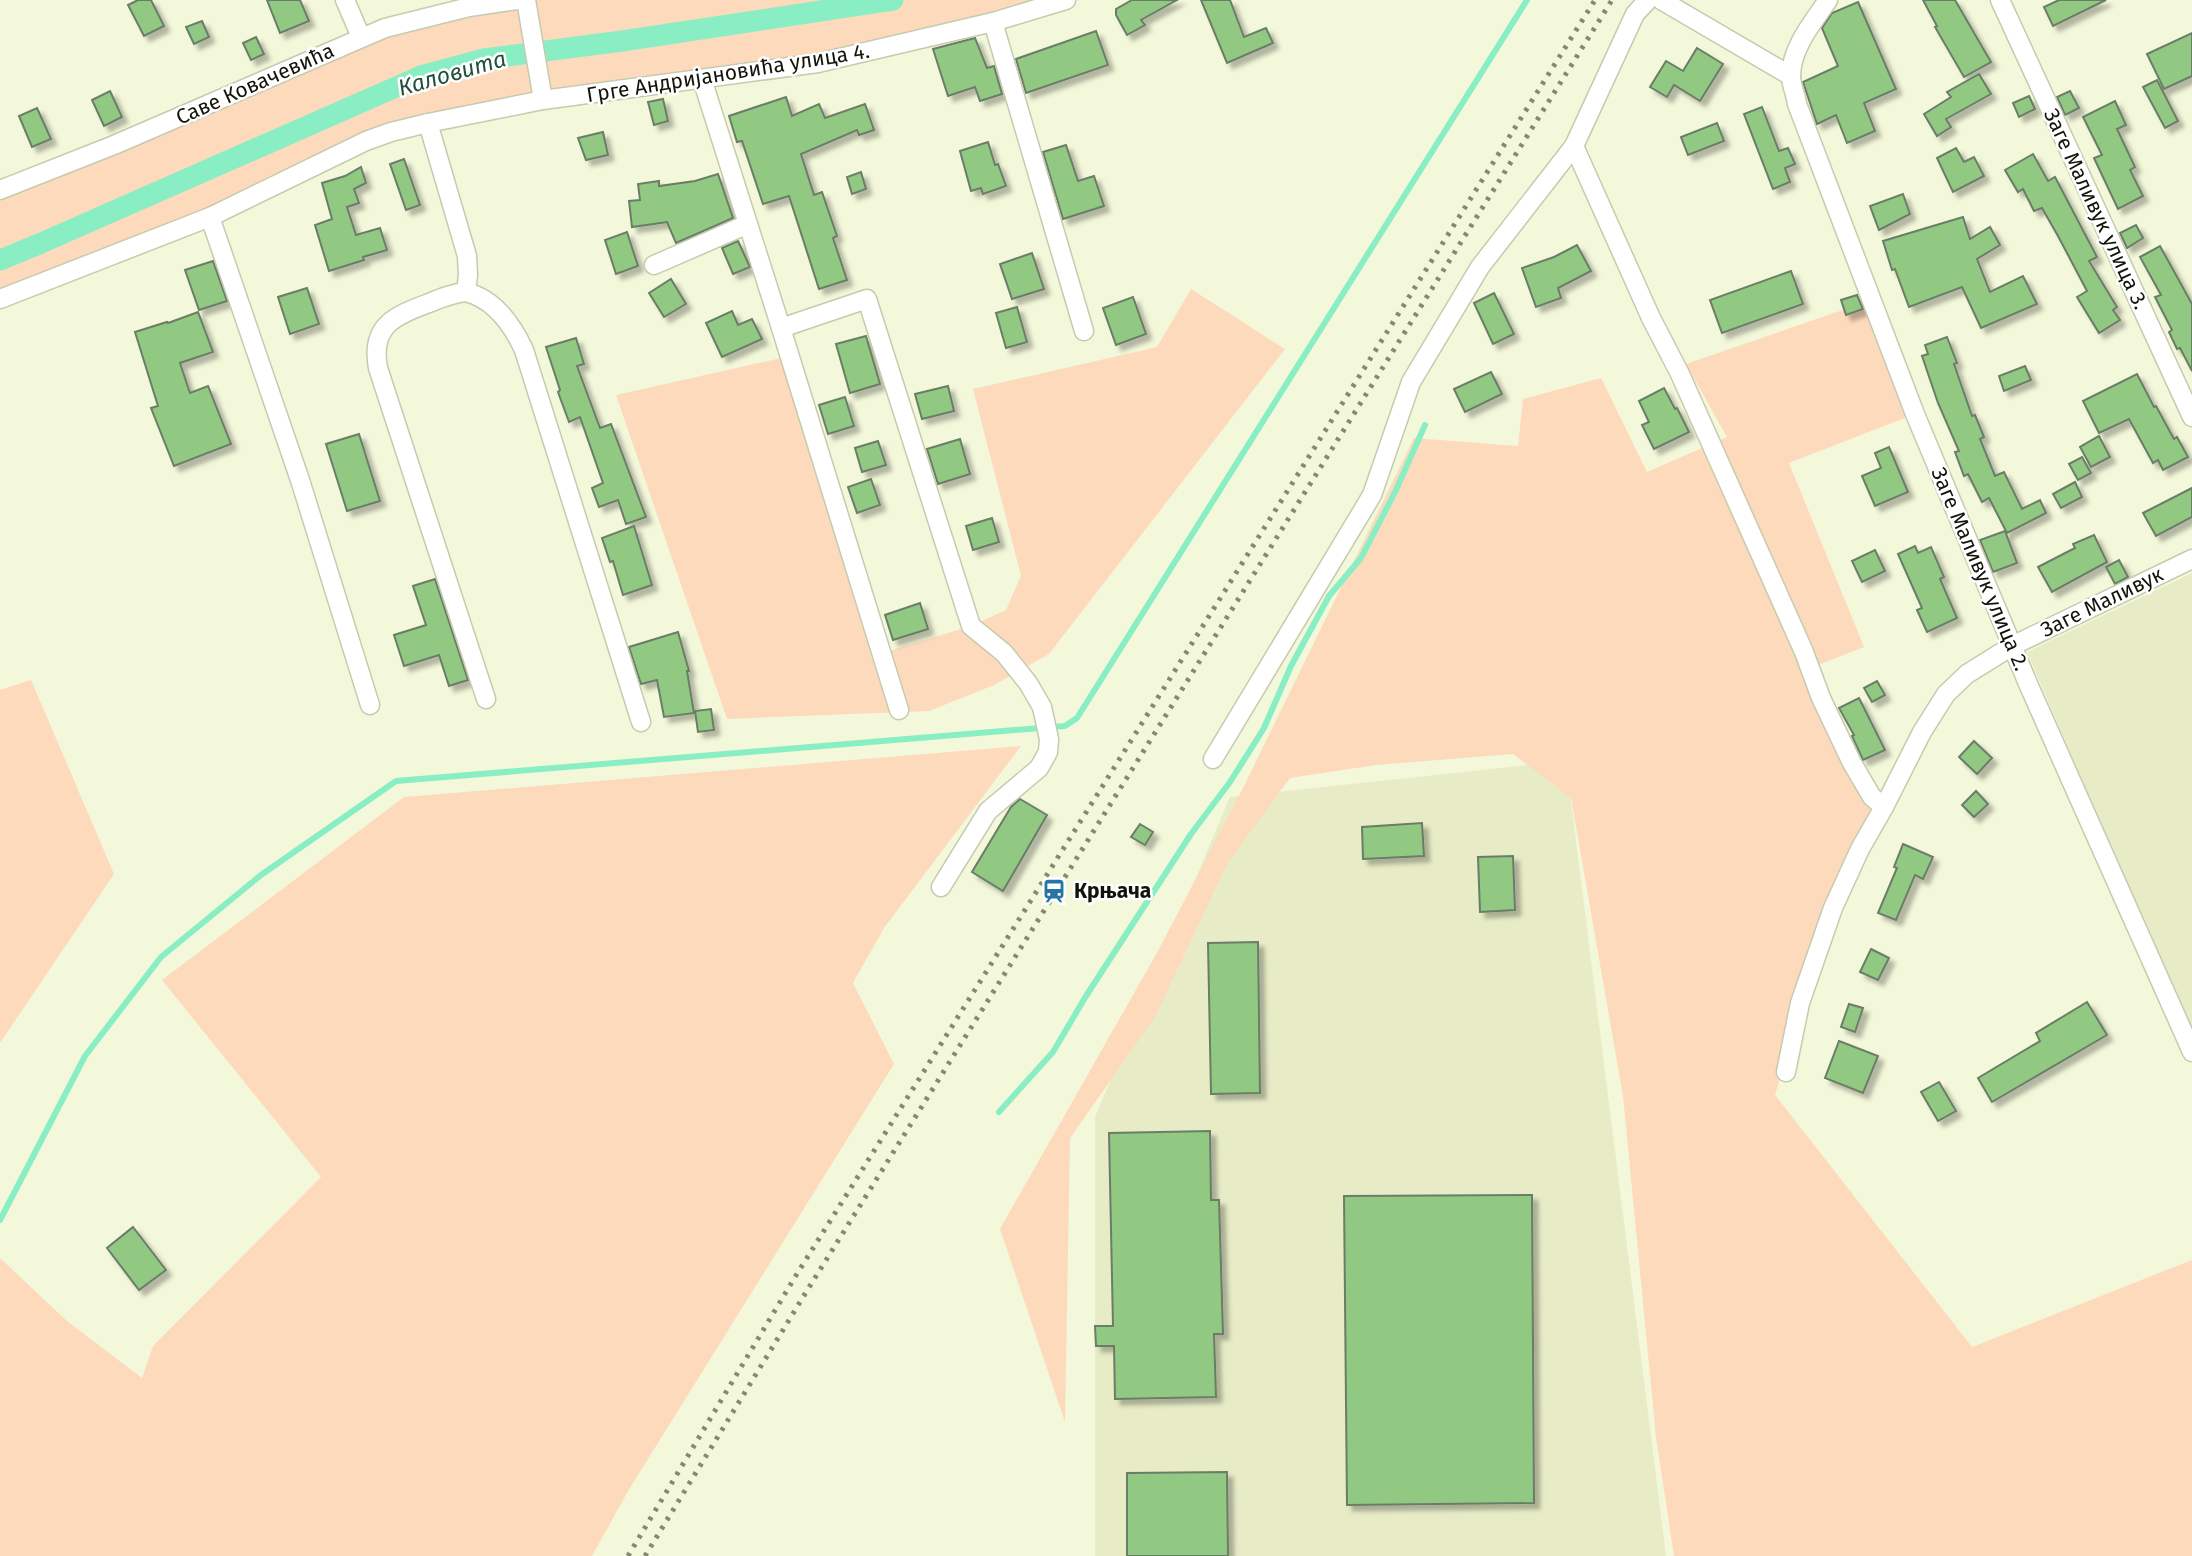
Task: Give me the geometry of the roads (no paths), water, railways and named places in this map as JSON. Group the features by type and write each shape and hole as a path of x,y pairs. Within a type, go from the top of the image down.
{"street":[{"path":"345,0 361,37"},
{"name":"Саве Ковачевића","path":"0,190 114,145 361,37 412,20 469,7 517,0"},
{"name":"Грге Андријановића улица 4.","path":"0,299 210,217 366,141 391,132 543,100 818,64 993,22 1066,0"},
{"path":"1213,759 1372,495 1411,382 1480,267 1574,146 1635,13 1648,0"},
{"path":"1661,0 1791,76 1797,50 1828,0"},
{"name":"Заге Маливук улица 3.","path":"2000,0 2192,418"},
{"path":"528,8 543,100"},
{"path":"993,22 1084,331"},
{"name":"Заге Маливук улица 2.","path":"1791,76 1797,104 1910,402 2012,646 2192,1052"},
{"path":"702,79 899,710"},
{"path":"428,123 467,256 466,292"},
{"path":"1574,146 1633,280 1681,374 1832,720 1858,775 1872,797 1884,807"},
{"path":"210,217 300,480 370,705"},
{"path":"654,265 748,223"},
{"path":"486,699 375,352 379,338 397,315 452,294 466,292 479,295 494,306 512,328 524,350 641,722"},
{"path":"781,328 867,299 971,626 1004,653 1028,683 1044,713 1049,739 1048,752 1039,768 988,811 941,887"},
{"name":"Заге Маливук","path":"1786,1072 1800,1003 1833,908 1860,849 1922,732 1946,694 1966,674 2012,646 2192,559"}],"waterway":[{"name":"Каловита","path":"0,260 421,76 484,59 893,0"},
{"path":"0,1220 85,1056 161,957 261,875 396,781 1065,726 1077,718 1527,0"},
{"path":"999,1112 1053,1052 1191,834 1230,782 1264,728 1291,666 1329,596 1361,558 1425,425"}],"railway":[{"path":"628,1556 795,1277 1595,0"},
{"path":"645,1556 808,1289 1612,0"}],"place":[{"name":"Крњача","path":"1054,891"}]}
